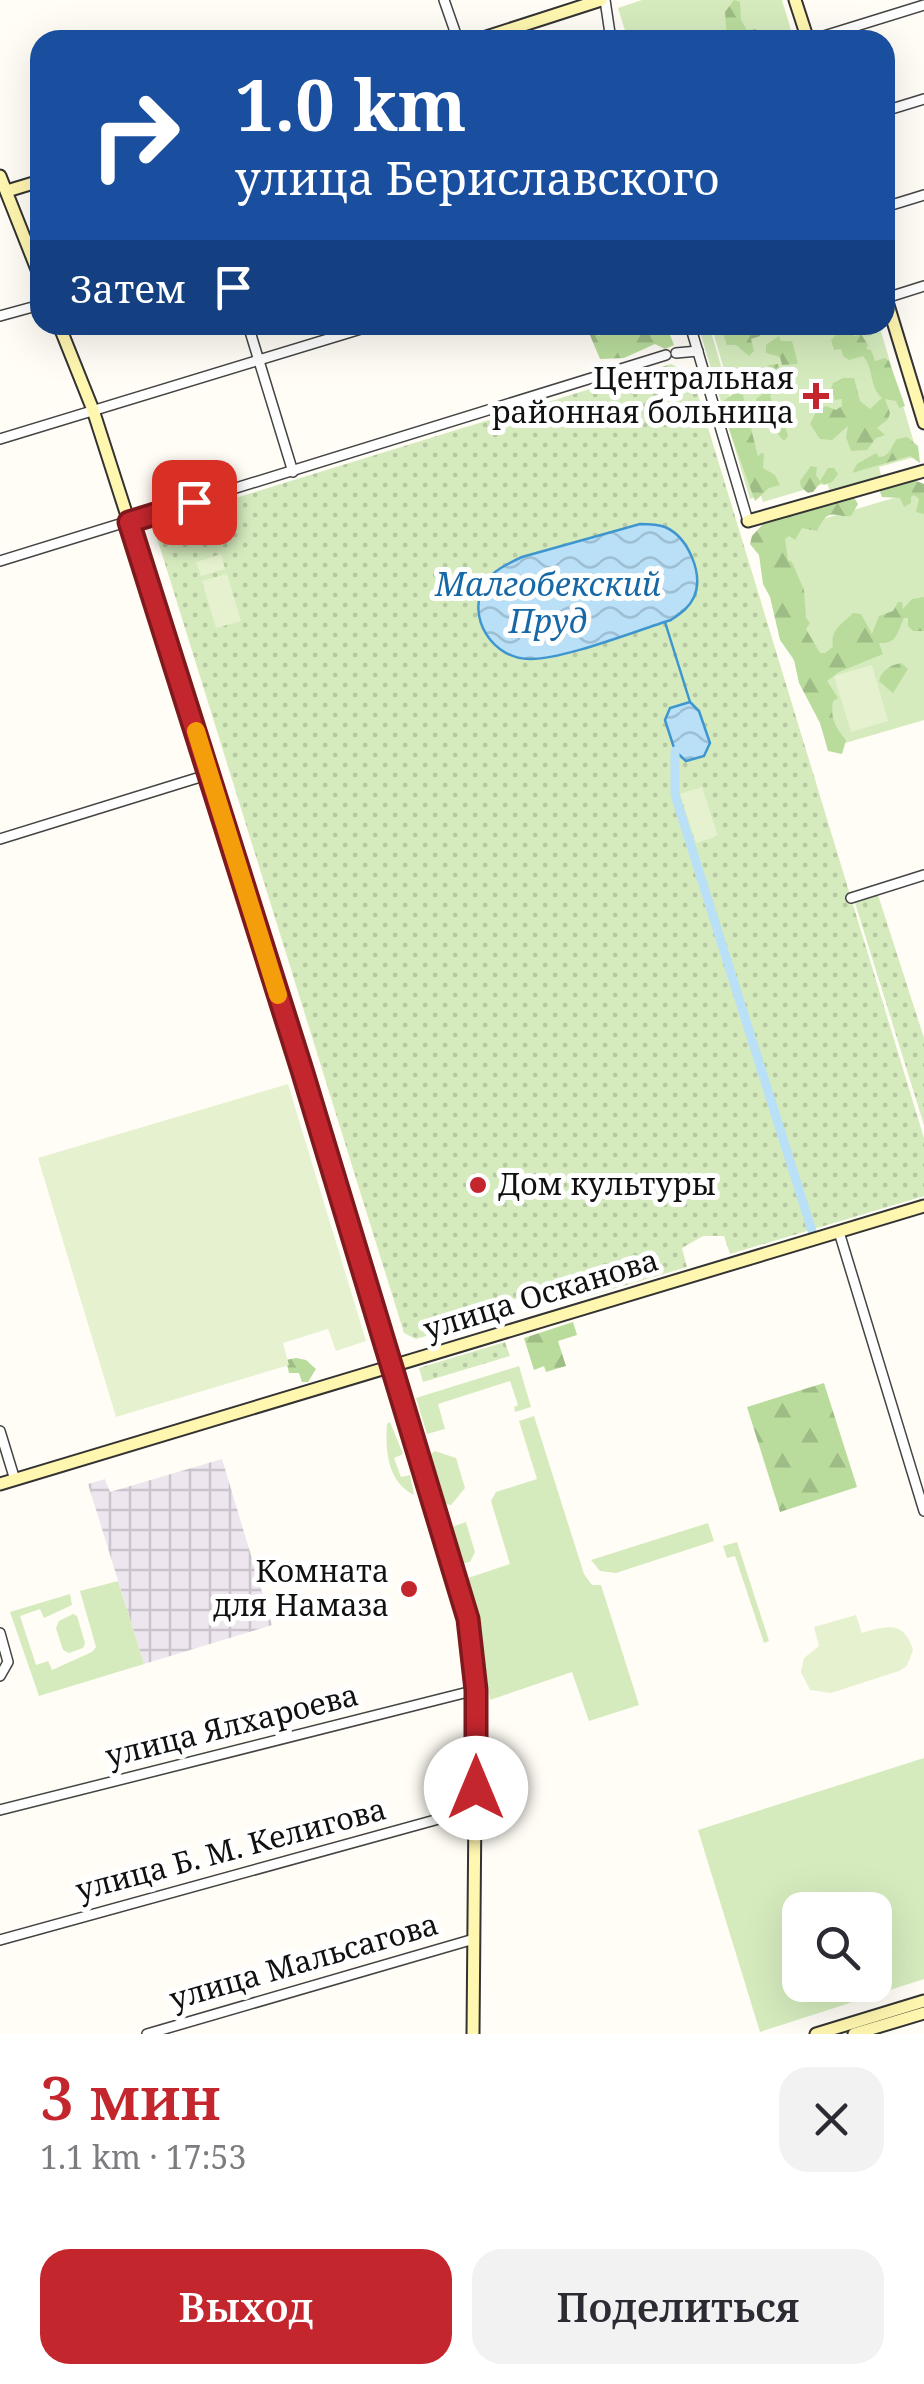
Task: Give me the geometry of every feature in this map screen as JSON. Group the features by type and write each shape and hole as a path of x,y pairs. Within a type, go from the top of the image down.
{"main road":[{"path":"508,30 603,0"},
{"path":"795,0 806,30"},
{"path":"0,176 30,254"},
{"path":"3,192 30,184"},
{"path":"895,321 919,386 924,424"},
{"path":"63,335 93,410 210,774 468,1619 476,1690 474,2034"},
{"path":"748,522 924,471"},
{"name":"улица Осканова","path":"0,1484 924,1206"},
{"path":"816,2034 924,2000"},
{"path":"854,2034 924,2012"}],"street":[{"path":"444,0 454,30"},
{"path":"603,0 609,30"},
{"path":"842,30 924,5"},
{"path":"895,108 924,99"},
{"path":"895,204 924,195"},
{"path":"895,294 924,286"},
{"path":"0,316 30,308"},
{"path":"251,335 293,472"},
{"path":"0,439 341,335"},
{"path":"693,335 748,522"},
{"path":"0,561 671,354 698,351"},
{"path":"0,839 210,774"},
{"path":"851,898 924,874"},
{"path":"838,1232 924,1511"},
{"path":"0,1431 15,1480"},
{"path":"0,1633 8,1662 0,1676"},
{"name":"улица Ялхароева","path":"0,1810 476,1690"},
{"name":"улица Б. М. Келигова","path":"0,1940 475,1809"},
{"name":"улица Мальсагова","path":"147,2034 474,1939"}],"shaded area":[{"path":"222,1459 272,1625 144,1664 88,1484 105,1479 110,1492"}],"green space":[{"path":"642,0 782,0 791,30 625,30 618,8"},
{"path":"734,0 740,2 741,20 747,30 726,30 725,12"},
{"path":"590,335 670,335 674,345 665,349 655,344 624,358 600,359"},
{"path":"701,335 712,335 759,496 750,499"},
{"name":"Центральная районная больница","path":"714,335 882,335 918,456 879,467 882,480 831,495 827,483 763,502"},
{"path":"724,335 761,335 751,339 754,351 749,356 736,345 727,345"},
{"path":"836,335 862,335 875,361 889,361 905,406 899,408 896,401 885,399 890,413 877,428 885,435 876,438 867,450 851,451 846,437 848,426 832,440 820,439 810,424 816,412 826,406 836,410 842,406 842,399 835,400 831,389 833,383 843,378 854,378 860,401 870,409 882,398 863,356 849,360 841,349 834,350 831,340"},
{"path":"779,336 781,341 792,341 798,364 782,365 780,357 766,353 766,345"},
{"path":"671,364 692,375 924,1138 924,1196 730,1254 724,1236 703,1236 682,1248 687,1267 576,1300 558,1286 462,1315 461,1326 416,1339 404,1333 157,538 167,519"},
{"path":"778,364 777,375 782,380 773,384 770,396 774,407 778,403 788,436 784,441 774,430 771,410 763,414 756,399 764,393 761,378 754,382 751,374 755,368 764,370"},
{"path":"736,392 743,395 758,457 764,454 763,468 775,475 780,485 769,488 755,501 721,407"},
{"path":"907,437 918,446 920,463 910,456 852,473 857,464 876,453 879,457 886,455 897,439"},
{"path":"811,466 817,467 820,481 828,468 834,468 838,474 832,482 821,482 808,493 800,481"},
{"path":"911,479 924,484 924,514 916,512 919,499 914,495 904,507 900,498 882,497 880,492"},
{"path":"924,489 924,720 835,746 772,534"},
{"path":"853,496 858,504 851,516 829,515 817,531 802,528 795,540 789,536 785,539 788,560 804,590 806,618 810,623 806,629 820,653 825,653 833,647 837,628 853,613 861,614 872,634 879,616 893,611 898,602 902,602 903,609 912,599 924,597 924,631 913,631 908,618 904,618 893,639 879,643 883,654 827,681 838,698 833,701 832,712 846,740 842,754 828,751 820,723 799,683 794,660 780,640 763,584 759,555 750,544 765,522"},
{"path":"221,554 225,569 201,576 196,562"},
{"path":"227,574 241,621 216,628 202,581"},
{"path":"901,663 908,669 893,693 879,681 887,669"},
{"path":"872,665 888,721 851,732 834,676"},
{"path":"702,787 718,836 696,843 680,794"},
{"path":"878,895 924,1038 924,1125 855,903"},
{"path":"288,1084 366,1341 336,1351 328,1329 283,1343 289,1365 116,1417 38,1158"},
{"path":"573,1322 577,1335 558,1341 566,1366 546,1372 544,1366 534,1370 524,1338"},
{"path":"505,1342 510,1356 423,1382 419,1368"},
{"path":"286,1360 306,1360 316,1369 308,1382 302,1382 299,1373 289,1373"},
{"path":"519,1366 531,1407 515,1412 518,1405 510,1381 438,1404 445,1429 427,1434 416,1398"},
{"path":"824,1383 857,1487 780,1512 747,1407"},
{"path":"534,1416 584,1574 592,1585 601,1585 639,1705 589,1721 572,1672 490,1700 479,1621 465,1579 510,1564 491,1501 496,1492 537,1479 519,1421"},
{"path":"390,1422 403,1454 394,1458 401,1477 410,1475 414,1495 399,1482 390,1465"},
{"path":"435,1451 456,1458 465,1488 451,1505 446,1504 431,1454"},
{"path":"466,1522 475,1552 470,1562 460,1564 449,1528"},
{"path":"708,1523 714,1541 616,1573 600,1571 591,1560"},
{"path":"737,1542 769,1641 764,1643 735,1556 727,1558 723,1546"},
{"path":"118,1581 144,1664 39,1696 10,1612 70,1594 72,1605 44,1618 40,1609 20,1616 36,1665 48,1661 52,1670 96,1647 80,1591"},
{"path":"73,1614 85,1643 83,1648 69,1653 63,1650 56,1628 59,1621"},
{"path":"856,1615 862,1633 886,1627 905,1634 913,1650 907,1666 831,1693 810,1690 801,1672 804,1658 819,1646 814,1627"},
{"path":"924,1758 924,1979 892,1989 892,1892 782,1892 782,2002 853,2002 760,2032 698,1830"}],"water":[{"name":"Малгобекский Пруд","path":"640,524 659,525 673,532 692,557 697,578 694,597 671,620 545,658 517,657 494,644 486,634 478,609 480,596 496,571 522,557"},
{"path":"690,702 699,711 710,743 704,756 686,761 675,751 665,720 670,708"}],"waterway":[{"path":"665,622 690,702"},
{"path":"675,751 675,795 812,1231"}],"slow traffic":[{"path":"196,731 278,995"}],"place":[{"name":"Центральная районная больница","path":"816,396"},
{"name":"Дом культуры","path":"478,1185"},
{"name":"Комната для Намаза","path":"409,1589"}],"route":[{"path":"194,502 129,522 302,1070 468,1619 476,1690 476,1788"}]}
